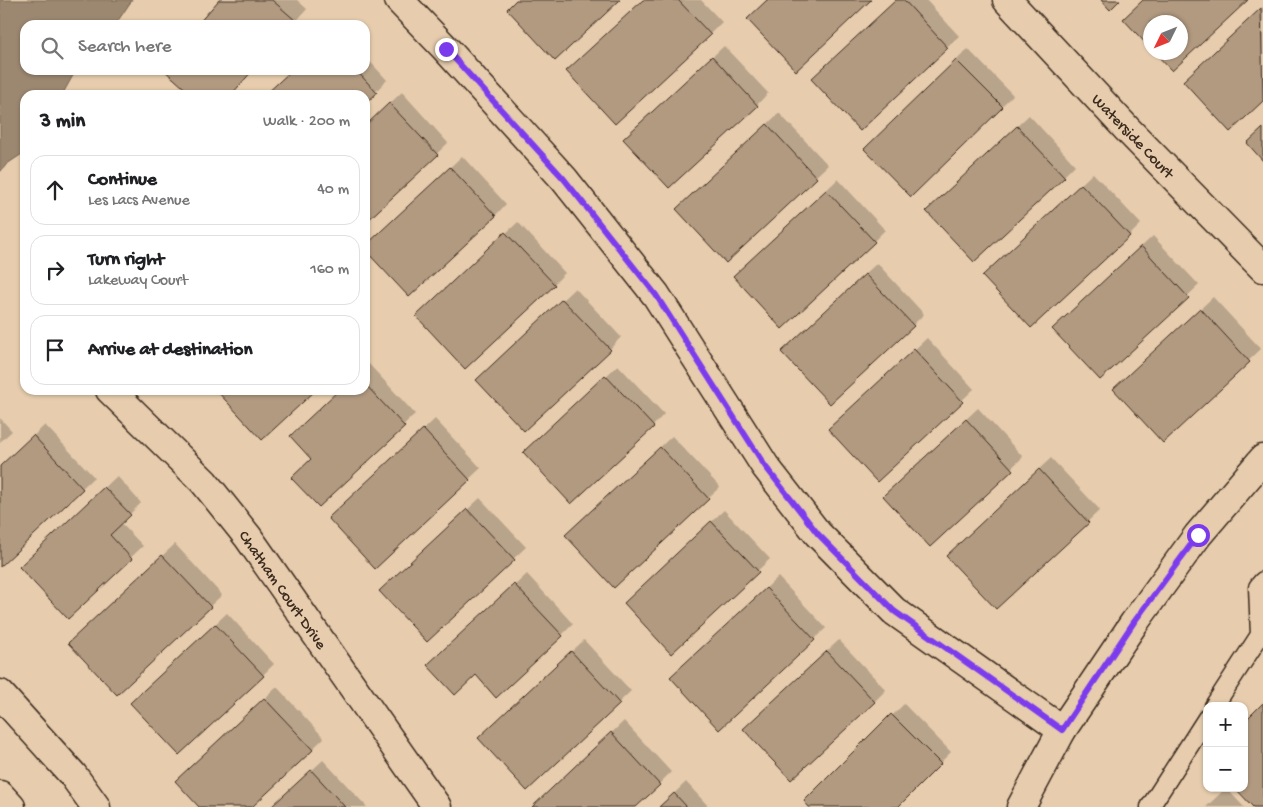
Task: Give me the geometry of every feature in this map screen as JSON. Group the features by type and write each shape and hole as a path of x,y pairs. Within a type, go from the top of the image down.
{"street":[{"path":"399,0 453,56 564,179 656,295 765,466 818,534 894,611 1062,730"},
{"name":"Waterside Court","path":"1007,0 1127,129 1263,268"},
{"name":"Chatham Court Drive","path":"115,395 204,482 248,537 437,807"},
{"path":"1021,807 1062,730 1134,622 1198,535 1263,459"},
{"path":"0,694 73,775 96,807"},
{"path":"0,795 11,807"}],"lane":[{"path":"1217,702 1261,636 1258,587 1263,581"},
{"path":"1150,807 1203,724"}],"shaded area":[{"path":"0,0 132,0 118,20 20,20 20,75 73,75 65,90 20,90 20,155 7,164 0,172"}],"building":[{"path":"219,0 272,0 295,20 201,20"},
{"path":"516,0 620,0 555,61 507,9"},
{"path":"643,0 678,0 711,35 615,124 566,71"},
{"path":"767,0 871,0 796,71 747,19"},
{"path":"896,0 904,0 948,48 860,131 811,79"},
{"path":"1101,0 1120,0 1110,10"},
{"path":"1143,0 1248,0 1188,56 1188,15 1143,15 1143,40 1123,19"},
{"path":"1261,8 1263,101 1230,132 1183,81"},
{"path":"712,56 758,106 669,188 623,139"},
{"path":"956,60 1003,107 911,197 864,149"},
{"path":"1162,60 1184,60 1172,71"},
{"path":"170,75 249,75 235,90 186,90"},
{"path":"287,75 361,75 377,93 370,99 370,90 270,90"},
{"path":"389,103 438,155 370,218 370,121"},
{"path":"767,124 817,178 726,263 676,209"},
{"path":"1017,126 1065,177 974,262 926,211"},
{"path":"1263,128 1263,161 1247,143"},
{"path":"450,167 496,216 409,297 370,255 370,241"},
{"path":"1081,184 1130,236 1031,328 982,276"},
{"path":"826,190 875,242 782,329 733,276"},
{"path":"505,232 555,285 465,369 416,316"},
{"path":"1141,246 1189,298 1100,380 1052,329"},
{"path":"865,274 914,326 830,404 781,352"},
{"path":"562,299 611,350 524,431 476,380"},
{"path":"1200,308 1250,362 1163,443 1113,389"},
{"path":"914,349 963,402 877,482 828,429"},
{"path":"605,375 654,427 571,504 523,452"},
{"path":"370,389 405,427 319,507 291,478 311,459 290,436 334,395 370,395"},
{"path":"221,395 311,395 262,440"},
{"path":"966,419 1013,470 930,547 883,496"},
{"path":"423,429 470,480 375,569 328,518"},
{"path":"33,435 83,489 0,567 0,466"},
{"path":"660,447 709,499 614,588 565,535"},
{"path":"1039,469 1089,523 996,609 946,556"},
{"path":"104,487 131,515 110,535 132,559 68,619 19,567"},
{"path":"467,509 515,560 427,642 379,591"},
{"path":"711,521 759,572 671,654 624,603"},
{"path":"162,555 211,607 117,695 68,643"},
{"path":"514,584 563,636 496,698 476,675 455,695 427,665"},
{"path":"766,588 815,640 719,730 670,677"},
{"path":"215,624 264,676 179,755 130,703"},
{"path":"571,651 620,704 527,791 478,738"},
{"path":"827,651 875,702 791,780 743,729"},
{"path":"264,698 313,750 252,807 199,807 175,781"},
{"path":"1263,703 1263,807 1253,807 1239,792 1248,792 1248,718"},
{"path":"891,714 941,764 898,807 809,807 804,801"},
{"path":"611,732 660,785 636,807 532,807"},
{"path":"311,770 345,807 271,807"},
{"path":"674,793 687,807 659,807"}],"route":[{"path":"446,49 564,179 656,295 765,466 818,534 894,611 1062,730 1134,622 1198,535"}]}
